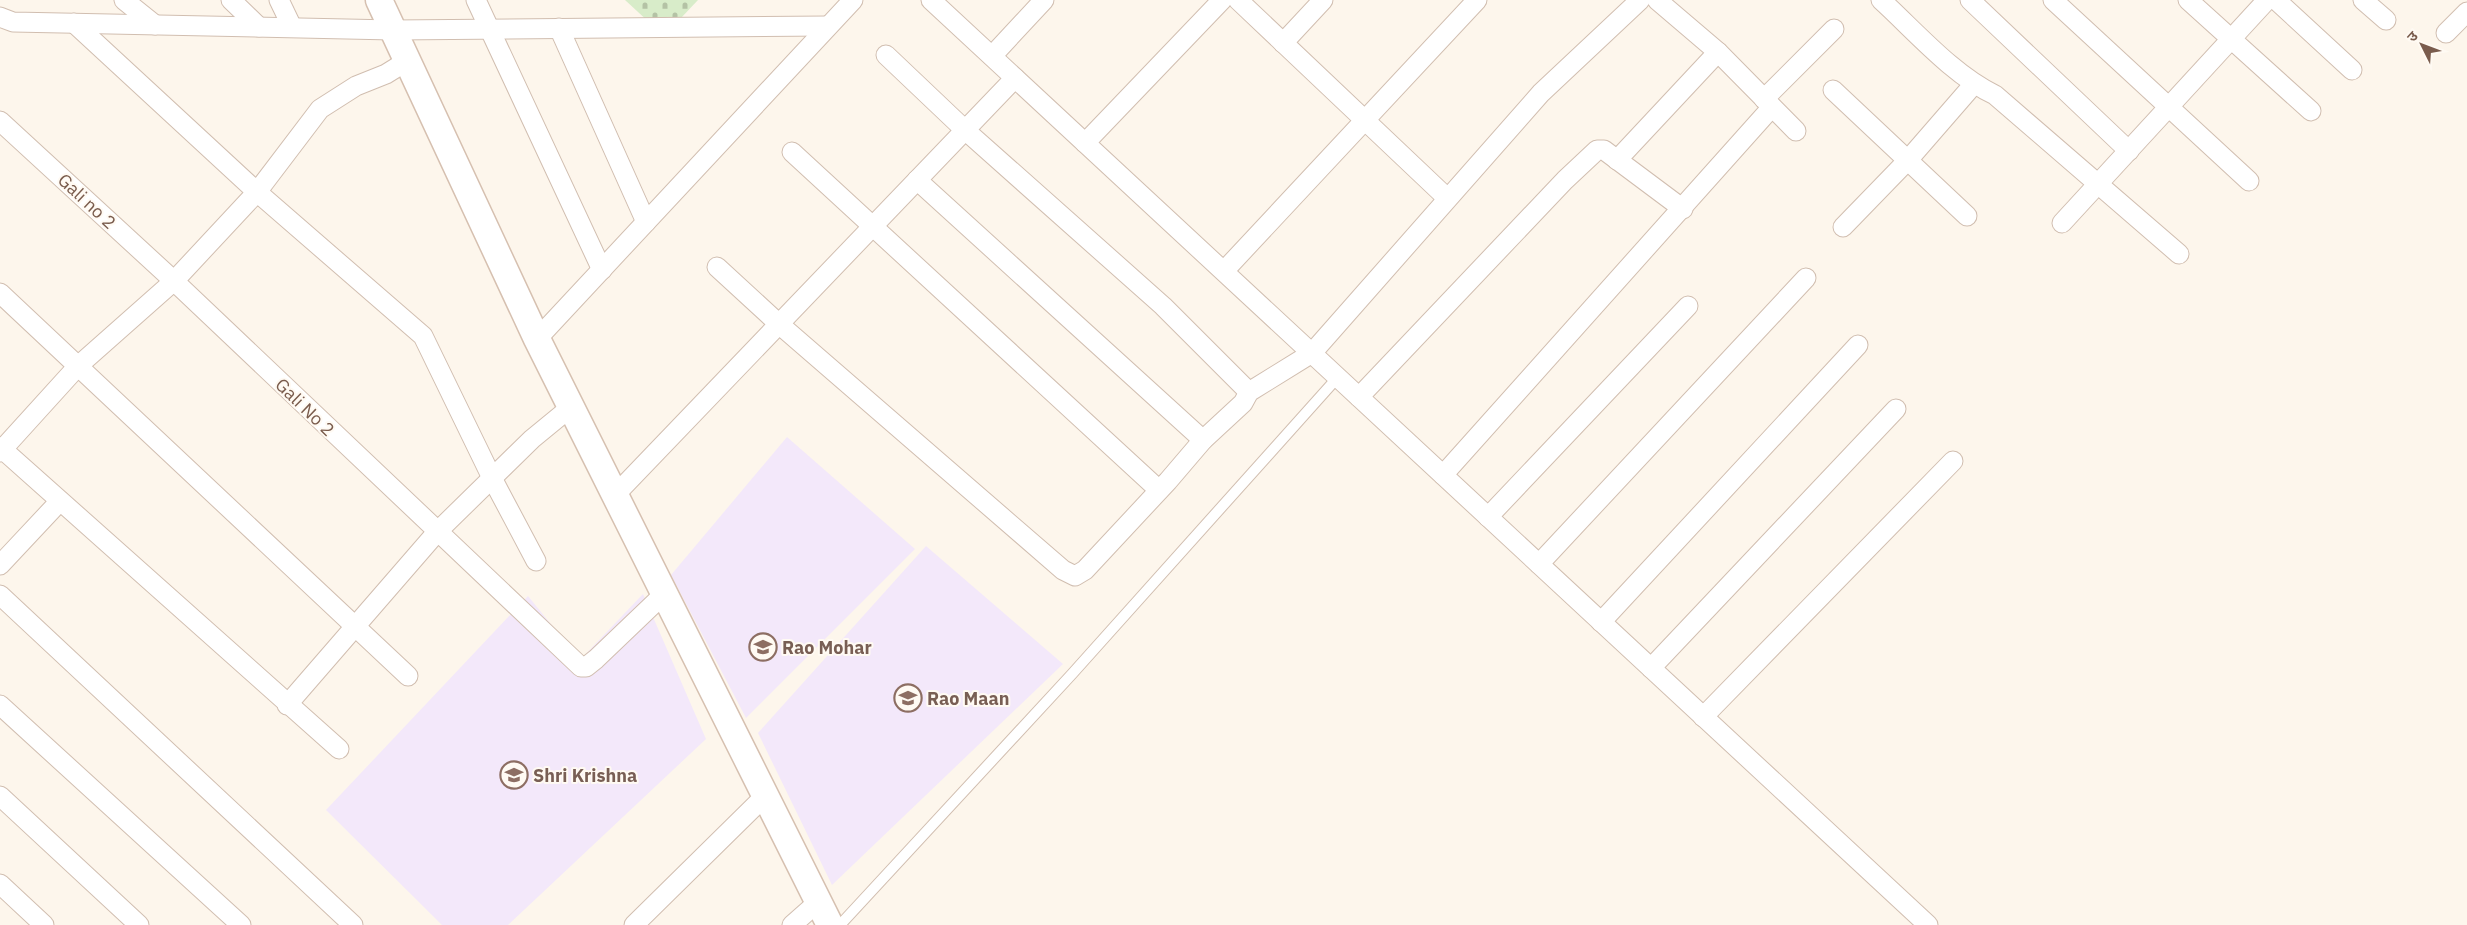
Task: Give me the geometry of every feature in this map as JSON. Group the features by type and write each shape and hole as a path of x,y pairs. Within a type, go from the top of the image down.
{"street":[{"path":"124,0 155,24"},
{"path":"231,0 260,27"},
{"path":"279,0 292,28"},
{"path":"379,0 537,339 824,914 792,925"},
{"path":"476,0 602,270"},
{"path":"537,339 853,0"},
{"path":"932,0 1928,925"},
{"path":"992,56 1044,0"},
{"path":"1085,142 1222,0"},
{"path":"1238,0 1446,198"},
{"path":"1283,43 1323,0"},
{"path":"1224,272 1477,0"},
{"path":"717,267 779,324 1063,570 1075,576 1085,570 1203,440 1243,403 1249,392 1312,353 1446,198 1541,93 1640,0"},
{"path":"1881,0 1974,84 1995,95 2179,254"},
{"path":"1970,0 2129,151"},
{"path":"2053,0 2250,181"},
{"path":"2188,0 2310,111"},
{"path":"2062,223 2170,108 2267,0"},
{"path":"2276,0 2352,70"},
{"path":"2362,0 2386,20"},
{"path":"1669,4 1796,131"},
{"path":"2446,33 2467,12"},
{"path":"0,17 13,22 393,30 828,26"},
{"path":"74,23 257,192 424,336 492,478 536,561"},
{"path":"559,28 646,222"},
{"path":"1443,475 1683,209 1768,103 1834,29"},
{"path":"1617,160 1718,52"},
{"path":"886,56 965,130 1163,306 1249,392"},
{"path":"339,749 287,705 1,449 78,366 174,281 257,192 320,109 356,86 386,74 407,61"},
{"path":"615,496 1015,78"},
{"path":"1842,227 1908,160 1974,84"},
{"path":"1833,90 1967,216"},
{"name":"Gali no 2","path":"0,121 174,281"},
{"path":"1359,398 1591,154 1597,150 1604,150 1683,209"},
{"path":"792,152 1159,490"},
{"path":"917,180 1203,440"},
{"path":"1539,564 1806,278"},
{"name":"Gali No 2","path":"174,281 436,532 581,667 586,667 596,659 664,594"},
{"path":"0,293 408,676"},
{"path":"1488,517 1688,306"},
{"path":"1601,622 1858,345"},
{"path":"287,705 356,628 436,532 532,439 571,407"},
{"path":"1651,668 1896,409"},
{"path":"1703,717 1953,461"},
{"path":"0,565 60,501"},
{"path":"0,595 353,925"},
{"path":"0,705 241,925"},
{"path":"0,796 139,925"},
{"path":"634,925 765,796"},
{"path":"0,884 44,925"}],"lane":[{"path":"840,925 1072,674 1338,377"}],"shaded area":[{"name":"Rao Mohar","path":"787,437 915,549 746,718 671,575"},
{"name":"Rao Maan","path":"926,546 1063,664 832,885 758,733"},
{"name":"Shri Krishna","path":"643,594 706,739 508,925 442,925 326,810 528,596 580,660"}],"green space":[{"path":"625,0 698,0 664,36"}],"place":[{"name":"Rao Mohar","path":"763,647"},
{"name":"Rao Maan","path":"908,698"},
{"name":"Shri Krishna","path":"514,775"}]}
